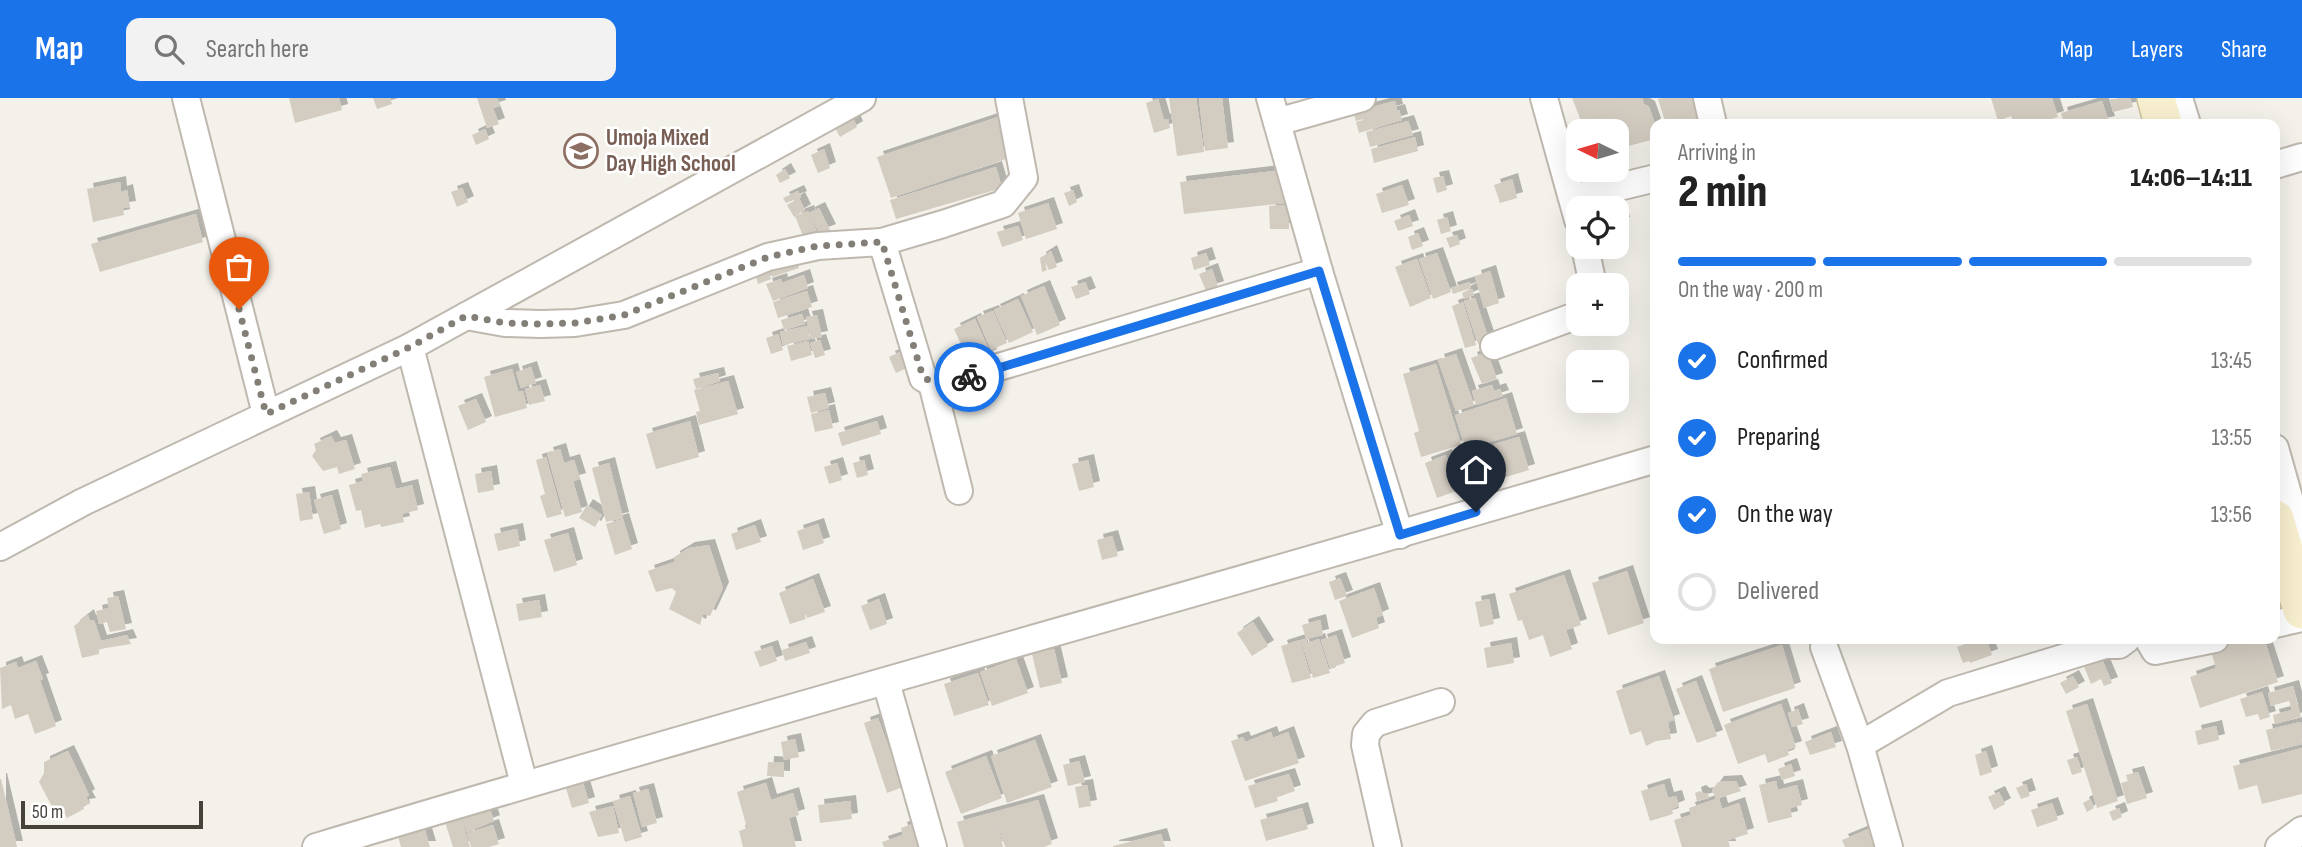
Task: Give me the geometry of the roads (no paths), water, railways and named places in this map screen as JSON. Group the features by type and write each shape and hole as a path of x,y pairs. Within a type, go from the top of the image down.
{"street":[{"path":"186,98 266,414"},
{"path":"0,547 83,502 410,347 862,98"},
{"path":"466,316 505,323 541,324 575,323 624,315 768,257 818,246 882,242 1003,204 1024,178 1009,98"},
{"path":"1362,98 1274,110 1319,271 1400,535"},
{"path":"1544,98 1572,196"},
{"path":"1707,98 1712,119"},
{"path":"2156,98 2162,119"},
{"path":"2179,98 2185,119"},
{"path":"2280,164 2302,157"},
{"path":"1610,196 1650,180"},
{"path":"882,242 923,377 932,383 942,384 1319,271"},
{"path":"1494,346 1566,319"},
{"path":"410,347 524,784"},
{"path":"932,383 959,491"},
{"path":"316,847 524,784 1400,535 1650,461"},
{"path":"2280,466 2302,544"},
{"path":"2280,536 2302,610"},
{"path":"2280,623 2302,618"},
{"path":"1860,745 1948,693 2105,645 2120,644"},
{"path":"2151,644 2155,651 2190,644"},
{"path":"1824,647 1860,745 1889,847"},
{"path":"886,682 933,847"},
{"path":"1388,847 1365,745 1366,734 1375,723 1441,702"},
{"path":"2279,847 2302,830"}],"place":[{"name":"Umoja Mixed Day High School","path":"581,151"}]}
